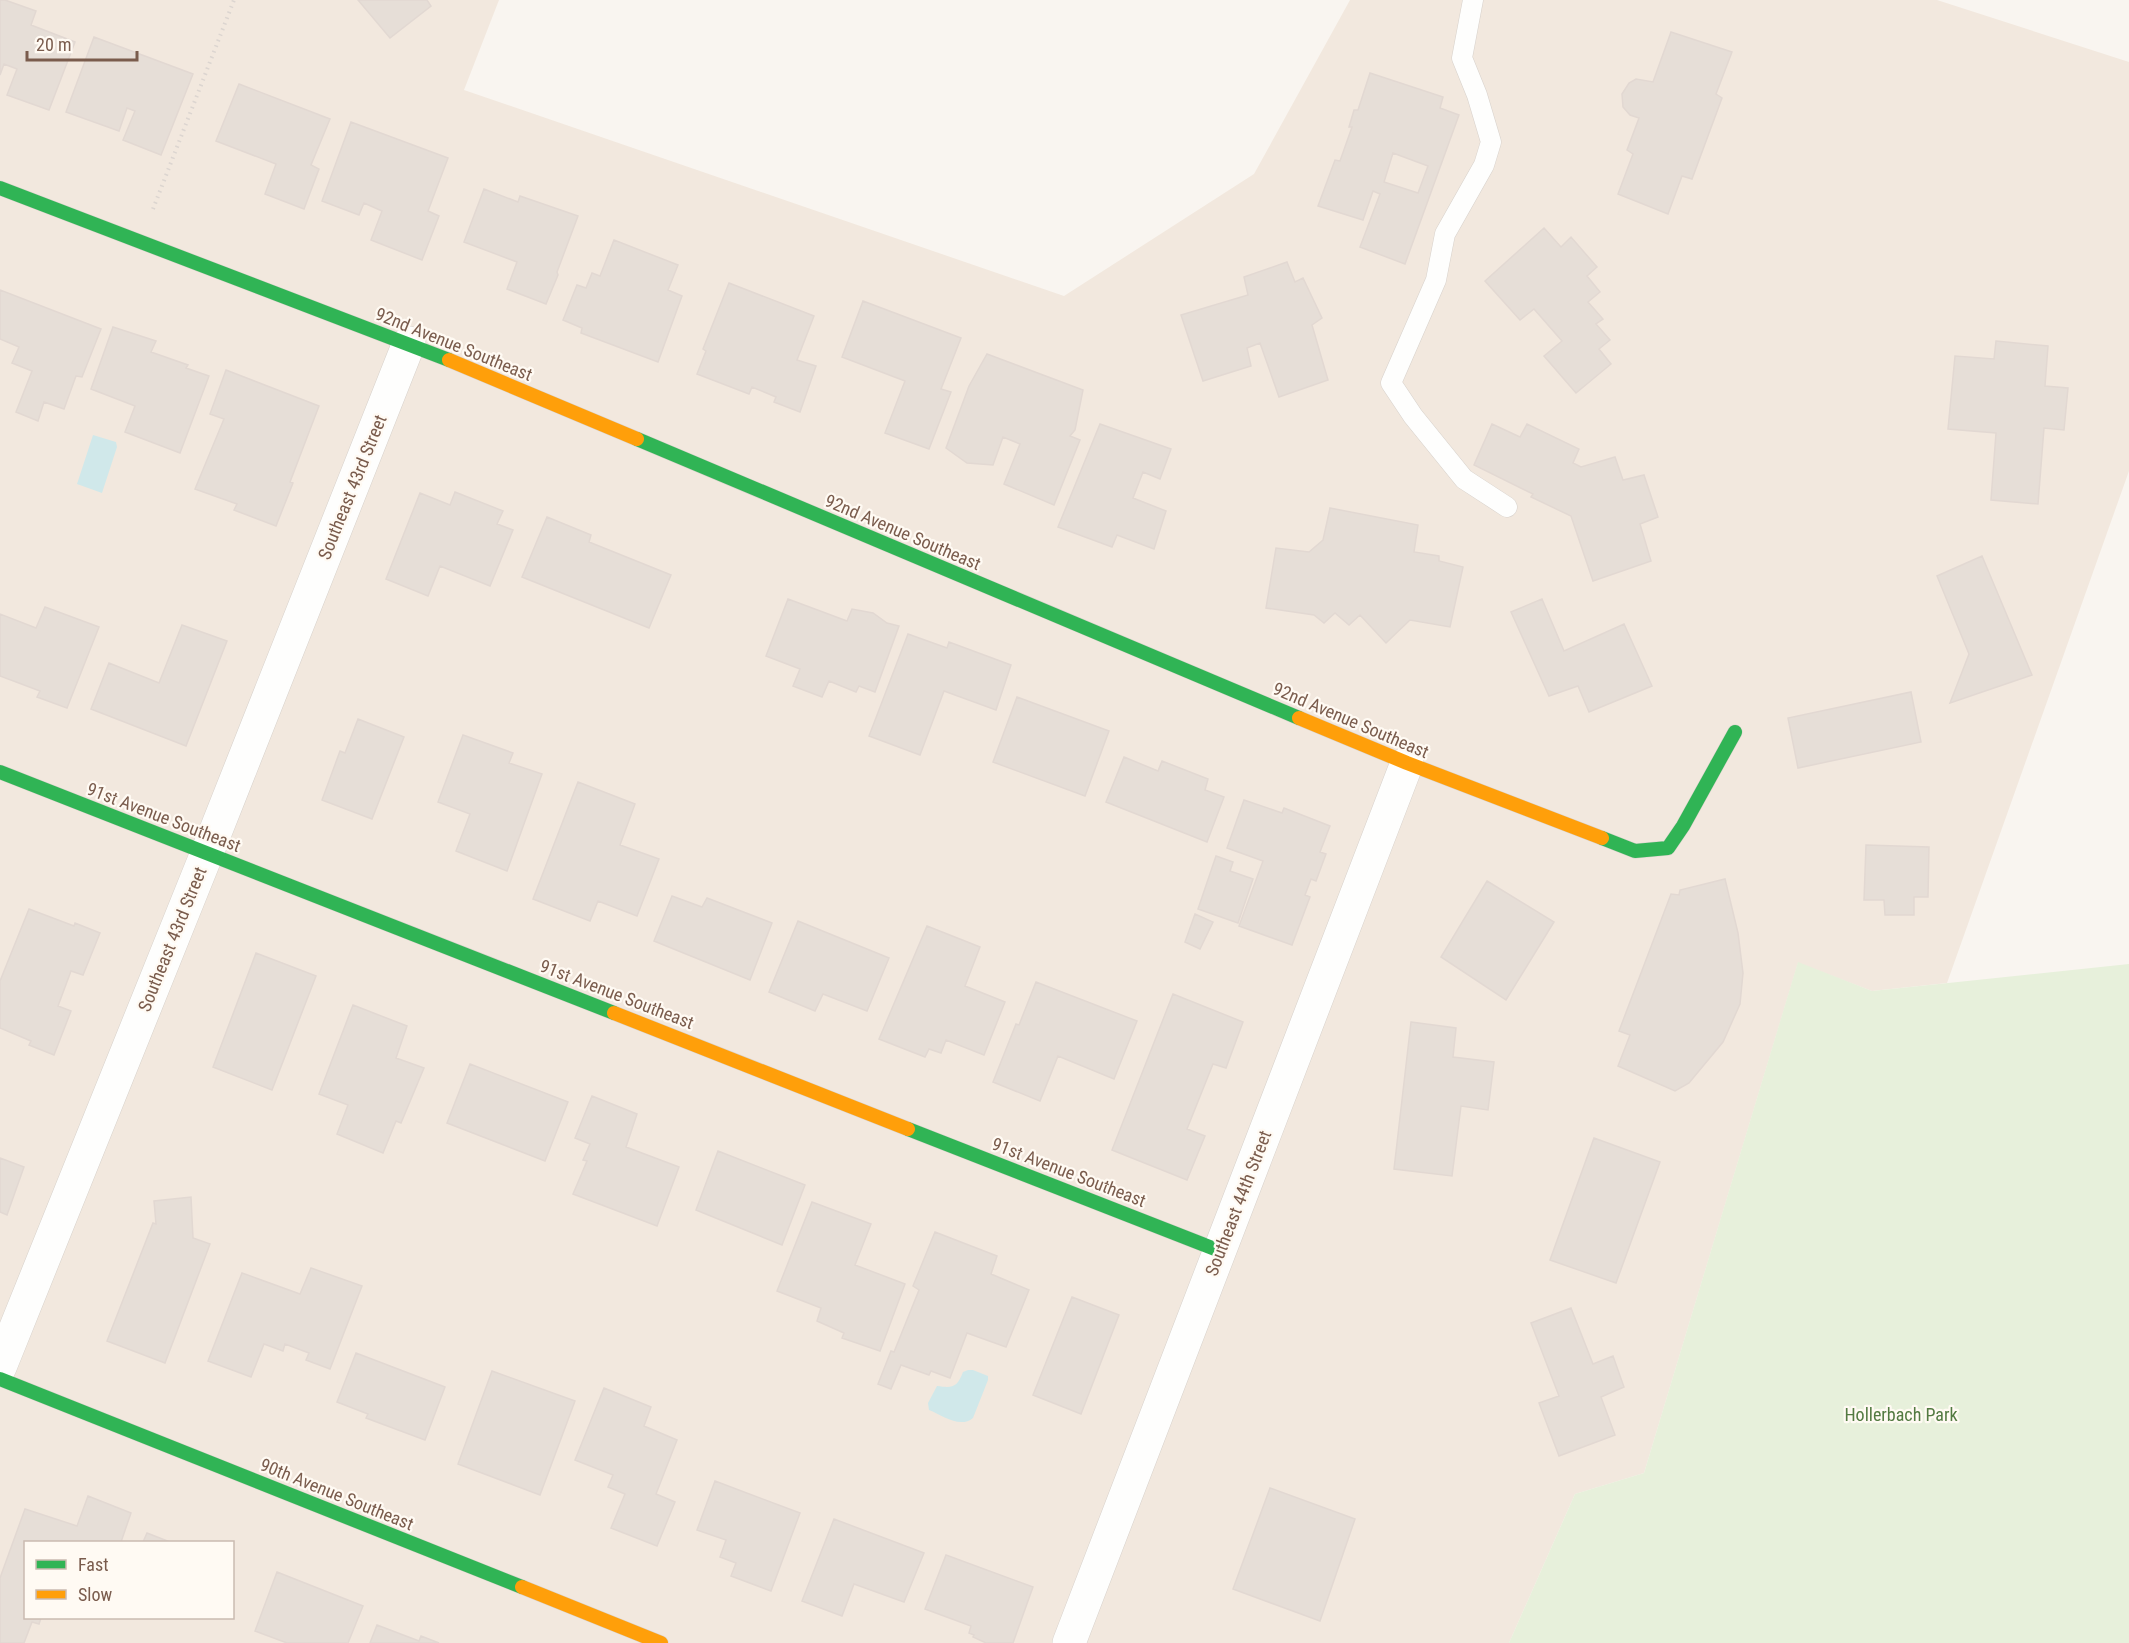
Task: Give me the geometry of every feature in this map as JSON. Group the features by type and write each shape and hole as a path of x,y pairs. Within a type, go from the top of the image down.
{"street":[{"name":"92nd Avenue Southeast","path":"0,188 409,343 1407,763 1635,851 1668,848 1683,826 1735,732"},
{"name":"Southeast 43rd Street","path":"0,1367 409,343"},
{"name":"Southeast 44th Street","path":"1069,1643 1407,763"},
{"name":"91st Avenue Southeast","path":"0,772 1220,1251"},
{"name":"90th Avenue Southeast","path":"0,1379 661,1643"}],"lane":[{"path":"1473,0 1462,58 1477,94 1491,142 1484,165 1445,234 1436,280 1391,383 1413,416 1464,479 1507,507"}],"path":[{"path":"141,242 234,0"}],"shaded area":[{"path":"0,0 499,0 464,90 1064,296 1254,174 1350,0 1937,0 2129,62 2129,471 1947,983 1872,991 1798,963 1644,1473 1575,1494 1509,1643 0,1643"}],"green space":[{"name":"Hollerbach Park","path":"1798,962 1872,991 2129,964 2129,1643 1509,1643 1575,1494 1644,1473"}],"water":[{"path":"93,435 116,442 117,447 102,493 77,484"},
{"path":"968,1370 988,1376 973,1418 957,1422 929,1410 928,1403 937,1386 953,1386 959,1381 963,1372"}],"building":[{"path":"0,0 36,11 31,25 75,42 49,110 7,95 17,69 4,64 0,75"},
{"path":"358,0 427,0 431,6 390,38"},
{"path":"1671,32 1732,52 1716,94 1722,98 1692,179 1682,176 1668,214 1618,194 1633,154 1627,150 1639,118 1630,115 1623,107 1622,94 1629,83 1636,79 1653,82"},
{"path":"94,37 193,74 161,155 123,140 135,111 127,108 119,131 66,112"},
{"path":"1370,73 1443,97 1440,108 1459,115 1405,264 1360,247 1380,194 1373,191 1363,220 1318,206 1335,160 1340,161 1352,127 1349,127 1354,110 1358,110","holes":["1393,153 1428,166 1418,193 1384,182"]},
{"path":"239,84 330,119 311,165 319,169 304,209 265,194 276,164 216,141"},
{"path":"351,122 448,158 428,211 439,216 422,260 371,240 382,211 364,203 359,215 322,201"},
{"path":"484,189 518,202 520,196 578,216 546,304 507,289 517,262 464,242"},
{"path":"1544,228 1561,247 1571,237 1597,267 1587,276 1600,292 1588,302 1603,319 1596,324 1610,340 1599,349 1611,364 1576,393 1544,356 1562,341 1534,309 1520,320 1485,281"},
{"path":"614,240 678,265 668,290 682,296 658,362 581,333 582,328 563,320 577,285 586,288 592,273 600,276"},
{"path":"1287,262 1295,282 1303,278 1322,318 1312,325 1328,380 1279,397 1260,343 1247,348 1251,366 1203,381 1181,315 1248,295 1244,277"},
{"path":"729,283 814,316 797,360 816,366 800,412 774,402 776,397 752,387 749,394 697,374 706,351 703,349"},
{"path":"0,290 101,329 82,377 76,376 64,409 44,402 38,421 16,412 32,371 12,363 19,347 0,339"},
{"path":"863,301 961,338 941,389 951,392 929,449 885,433 905,381 842,357"},
{"path":"113,327 156,341 151,352 188,365 186,368 209,376 180,453 125,432 135,406 91,389"},
{"path":"1996,341 2048,346 2045,386 2068,388 2064,430 2044,428 2038,504 1991,500 1996,433 1948,429 1955,356 1994,359"},
{"path":"987,354 1083,390 1075,430 1070,436 1080,440 1054,505 1004,484 1020,444 1003,437 993,465 967,463 946,448 969,386"},
{"path":"226,370 319,406 276,526 234,510 237,504 195,489 224,419 210,414"},
{"path":"1100,424 1171,449 1160,479 1143,472 1133,498 1166,511 1154,549 1117,535 1112,547 1058,527"},
{"path":"1492,424 1520,437 1527,424 1579,449 1573,463 1581,467 1615,457 1623,480 1644,475 1658,517 1640,524 1651,561 1593,581 1571,516 1474,465"},
{"path":"455,492 503,511 497,524 513,530 490,586 440,566 428,596 386,579 420,493 450,505"},
{"path":"1330,508 1418,525 1414,552 1439,556 1439,561 1463,567 1450,627 1410,620 1386,643 1360,615 1349,625 1335,613 1324,623 1314,615 1266,608 1276,548 1309,552 1323,540"},
{"path":"547,517 591,535 589,542 671,575 649,628 522,577"},
{"path":"1982,556 2032,675 1950,703 1969,654 1937,576"},
{"path":"788,599 847,621 852,609 873,613 887,623 899,626 875,692 859,686 856,692 829,681 822,697 793,686 800,669 766,656"},
{"path":"1542,599 1564,651 1624,624 1652,686 1589,712 1578,686 1549,696 1511,612"},
{"path":"45,607 99,627 67,708 37,697 40,691 0,676 0,614 36,628"},
{"path":"182,625 227,641 186,746 91,709 109,663 159,683"},
{"path":"908,634 947,648 949,642 1011,665 996,710 944,691 920,755 869,736"},
{"path":"1911,692 1921,742 1798,768 1788,718"},
{"path":"1017,697 1109,731 1085,796 993,762"},
{"path":"358,719 404,737 372,819 322,800 340,751 345,753"},
{"path":"463,735 513,753 509,763 542,774 507,871 456,851 470,814 438,802"},
{"path":"1124,757 1158,771 1162,761 1208,779 1205,790 1224,797 1207,842 1106,802"},
{"path":"578,782 635,804 620,845 659,859 637,916 598,901 590,921 533,899"},
{"path":"1244,800 1282,813 1284,808 1330,826 1320,852 1326,854 1316,881 1311,879 1305,895 1310,897 1292,945 1239,926 1263,861 1227,848"},
{"path":"1866,845 1929,847 1928,897 1914,897 1914,915 1885,915 1884,900 1864,900"},
{"path":"1216,856 1233,862 1230,871 1253,879 1238,923 1198,909"},
{"path":"1725,879 1738,933 1743,973 1740,1004 1723,1042 1689,1083 1675,1091 1618,1066 1630,1035 1619,1031 1671,894 1679,895 1680,890"},
{"path":"1487,881 1554,922 1506,1000 1441,957"},
{"path":"672,896 702,907 707,898 772,923 750,980 654,941"},
{"path":"29,909 100,933 83,975 71,971 58,1006 71,1011 54,1055 29,1045 31,1041 0,1028 0,981"},
{"path":"1195,914 1213,922 1200,949 1185,942"},
{"path":"798,921 889,958 867,1011 823,994 815,1011 769,992"},
{"path":"927,926 980,947 965,986 1005,1002 984,1055 946,1040 941,1053 929,1049 925,1057 879,1039"},
{"path":"256,953 316,976 272,1090 213,1067"},
{"path":"1036,982 1137,1021 1114,1079 1058,1056 1040,1101 993,1082"},
{"path":"1173,994 1243,1022 1226,1068 1213,1064 1187,1129 1205,1136 1187,1180 1112,1150"},
{"path":"353,1005 407,1026 396,1058 424,1068 401,1123 396,1121 383,1153 337,1134 348,1105 319,1094"},
{"path":"1411,1022 1456,1028 1453,1057 1494,1062 1488,1110 1461,1106 1452,1176 1394,1169"},
{"path":"470,1064 568,1102 545,1161 447,1123"},
{"path":"592,1096 637,1114 626,1147 679,1167 657,1226 573,1194 587,1161 583,1160 590,1144 575,1138"},
{"path":"1594,1138 1660,1162 1616,1283 1550,1260"},
{"path":"718,1151 805,1185 782,1245 696,1210"},
{"path":"0,1158 24,1167 7,1215 0,1212"},
{"path":"191,1197 193,1238 210,1244 165,1363 107,1341 153,1223 156,1224 154,1201"},
{"path":"812,1202 871,1224 855,1265 905,1284 880,1351 842,1338 844,1333 817,1321 821,1308 777,1291"},
{"path":"935,1232 997,1256 991,1274 1029,1290 1006,1347 967,1333 950,1378 931,1371 929,1375 901,1365 891,1389 878,1384 891,1351 894,1352 919,1290 913,1286"},
{"path":"311,1268 362,1286 330,1369 306,1360 309,1353 285,1344 283,1351 264,1344 251,1377 208,1361 242,1273 300,1294"},
{"path":"1072,1297 1119,1315 1081,1414 1033,1395"},
{"path":"1571,1308 1593,1364 1613,1356 1624,1387 1601,1397 1615,1435 1559,1456 1539,1403 1559,1396 1531,1323"},
{"path":"356,1353 445,1387 425,1440 366,1418 368,1414 337,1402"},
{"path":"492,1371 575,1401 540,1495 458,1464"},
{"path":"604,1388 651,1407 644,1426 677,1440 656,1494 675,1502 657,1546 611,1528 625,1494 608,1487 613,1475 575,1460"},
{"path":"715,1481 800,1513 771,1591 731,1576 736,1563 720,1557 726,1540 697,1530"},
{"path":"1270,1488 1355,1519 1320,1621 1233,1589"},
{"path":"88,1496 131,1513 121,1541 24,1541 24,1619 41,1619 39,1624 32,1622 24,1643 0,1643 0,1578 25,1509 77,1526"},
{"path":"834,1519 924,1553 904,1602 854,1584 842,1616 802,1601"},
{"path":"147,1533 167,1541 143,1541"},
{"path":"946,1555 1033,1587 1013,1643 986,1643 969,1633 971,1626 925,1609"},
{"path":"277,1572 363,1606 348,1643 287,1643 255,1631"},
{"path":"377,1625 419,1641 421,1636 439,1643 370,1643"}],"traffic: fast":[{"path":"0,188 449,360"},
{"path":"637,439 1299,718"},
{"path":"1602,838 1635,851 1668,848 1683,826 1735,732"},
{"path":"0,772 614,1013"},
{"path":"908,1129 1220,1251"},
{"path":"0,1379 522,1587"}],"traffic: slow":[{"path":"449,360 637,439"},
{"path":"1299,718 1407,763 1602,838"},
{"path":"614,1013 908,1129"},
{"path":"522,1587 661,1643"}]}
